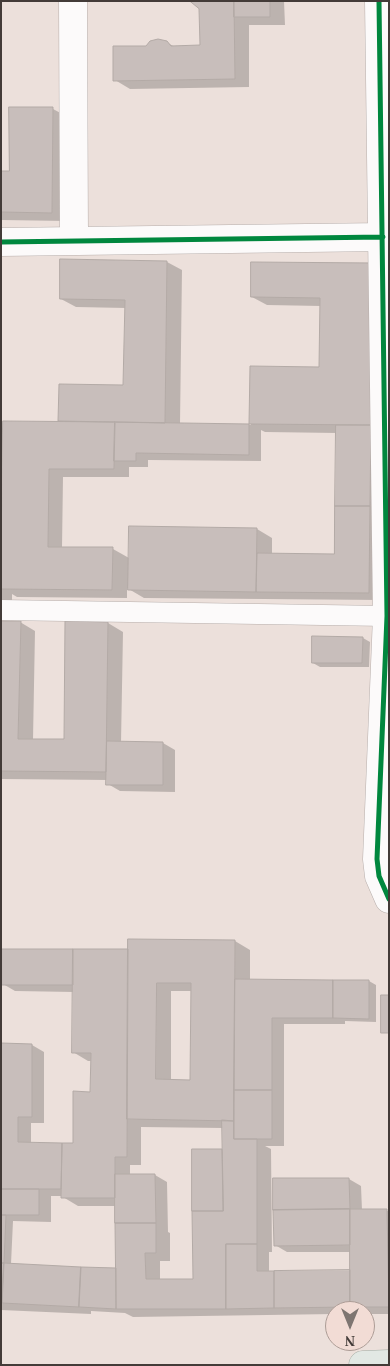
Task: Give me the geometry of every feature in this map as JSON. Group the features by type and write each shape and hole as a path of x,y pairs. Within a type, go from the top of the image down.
{"main road":[{"path":"363,1365 389,1364"}],"street":[{"path":"74,1 74,241"},
{"path":"379,1 387,616 377,859 379,876 389,899"},
{"path":"1,242 383,237"}],"lane":[{"path":"1,610 387,616"}],"building":[{"path":"190,1 234,1 235,79 113,81 113,46 146,46 150,41 158,39 167,41 171,46 200,45 199,9"},
{"path":"234,1 270,1 270,17 234,17"},
{"path":"9,107 53,107 52,213 1,212 1,171 9,171"},
{"path":"60,259 167,261 165,423 58,421 59,384 123,385 125,300 60,299"},
{"path":"251,262 374,263 371,425 249,424 250,366 319,367 320,298 251,297"},
{"path":"3,421 115,422 114,469 49,469 48,547 113,547 112,590 1,589"},
{"path":"115,422 249,424 249,455 136,453 136,461 114,461"},
{"path":"336,425 371,425 370,506 335,506"},
{"path":"335,506 370,506 369,593 256,592 257,553 334,554"},
{"path":"129,526 257,528 256,592 128,590"},
{"path":"1,621 21,621 18,739 64,739 65,621 108,622 106,772 1,771"},
{"path":"312,636 363,637 362,663 312,663"},
{"path":"107,741 163,742 163,785 106,785"},
{"path":"128,939 235,940 234,1121 127,1119","holes":["157,983 191,983 190,1080 156,1079"]},
{"path":"2,949 73,949 73,985 2,985"},
{"path":"73,949 128,949 127,1157 115,1157 115,1198 61,1198 62,1143 73,1143 73,1091 90,1092 91,1053 72,1053"},
{"path":"235,979 333,980 333,1018 272,1018 272,1090 234,1090"},
{"path":"333,980 369,980 369,1019 333,1018"},
{"path":"381,995 389,995 389,1033 381,1033"},
{"path":"1,1043 32,1044 32,1117 18,1117 18,1142 62,1143 61,1189 1,1189"},
{"path":"234,1090 272,1090 272,1139 234,1139"},
{"path":"222,1120 234,1121 234,1139 257,1139 257,1244 226,1244 226,1309 116,1309 115,1223 156,1223 156,1253 145,1253 146,1279 193,1279 192,1211 223,1211"},
{"path":"192,1149 222,1149 223,1211 192,1211"},
{"path":"115,1174 155,1174 156,1223 115,1223"},
{"path":"273,1178 349,1178 350,1209 273,1210"},
{"path":"1,1189 39,1189 39,1215 1,1215"},
{"path":"350,1209 350,1245 274,1246 273,1210"},
{"path":"350,1209 387,1209 389,1307 375,1307 375,1301 350,1301"},
{"path":"1,1215 6,1215 4,1263 1,1263"},
{"path":"226,1244 257,1244 257,1271 274,1271 274,1308 226,1309"},
{"path":"1,1263 4,1263 2,1303 1,1303"},
{"path":"4,1263 81,1267 79,1307 2,1303"},
{"path":"81,1267 116,1268 116,1309 79,1307"},
{"path":"350,1270 350,1301 325,1301 325,1307 274,1308 274,1271"}],"cycle path":[{"path":"379,1 387,616 377,859 379,876 389,899"},
{"path":"1,242 383,237"}]}
